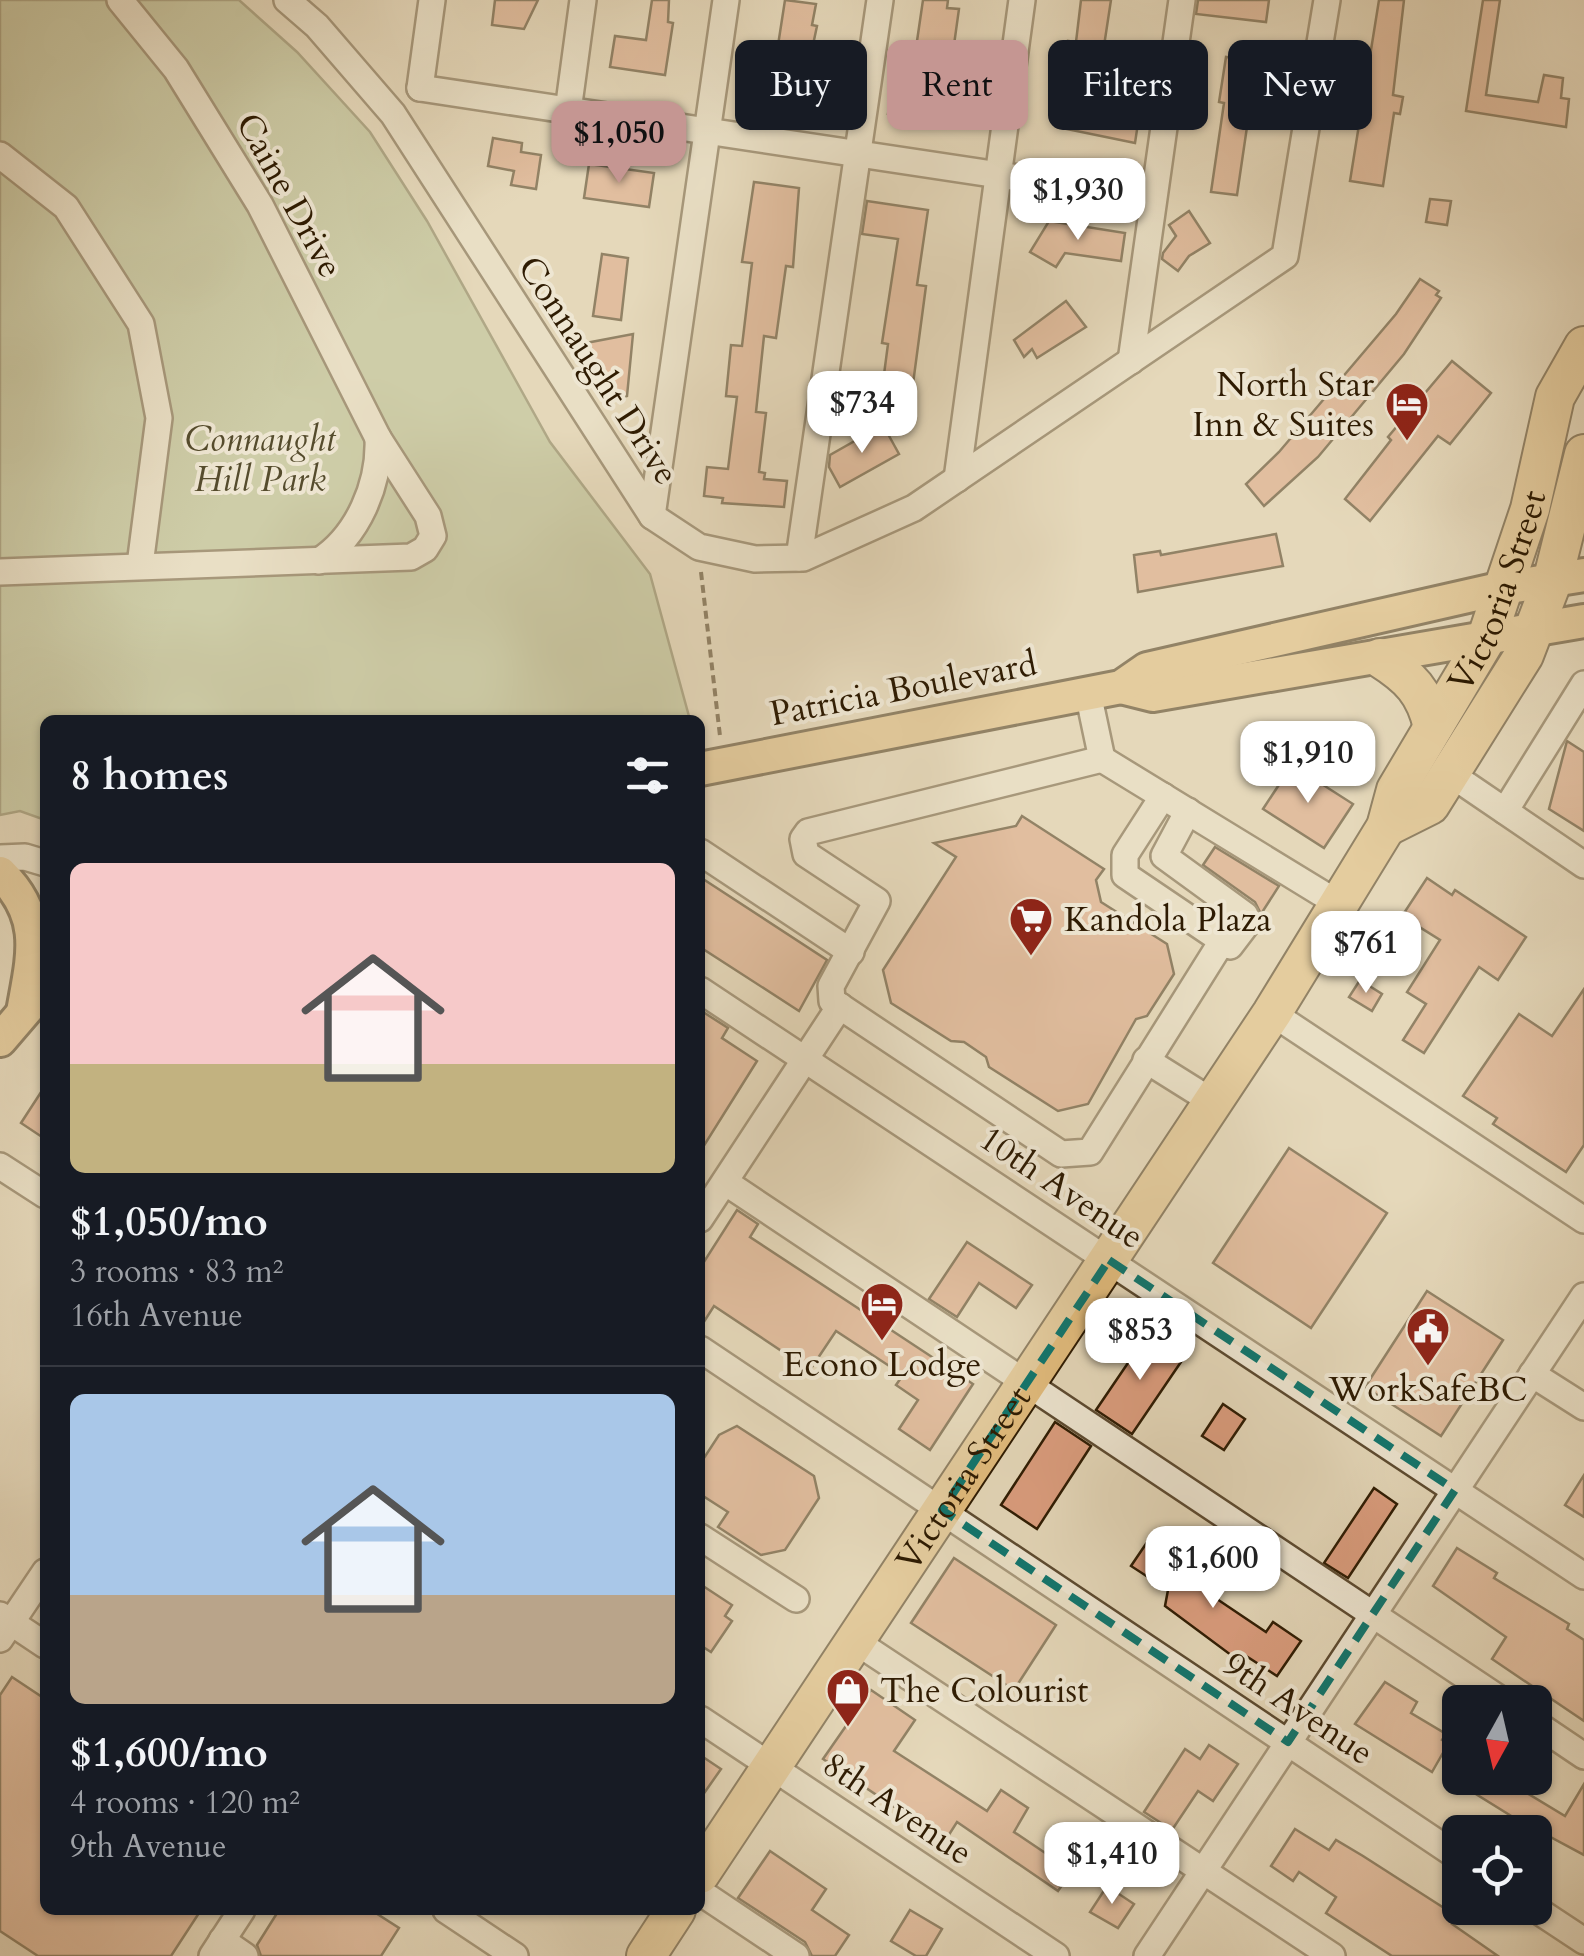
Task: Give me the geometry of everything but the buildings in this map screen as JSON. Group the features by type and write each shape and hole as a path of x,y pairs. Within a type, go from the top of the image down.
{"highway":[{"name":"Victoria Street","path":"705,1866 1272,1014 1386,827 1396,790 1487,638 1530,509 1555,397 1584,346"},
{"name":"Victoria Street","path":"1386,827 1430,805 1452,775 1568,578 1584,454"},
{"path":"1380,658 1409,676 1427,701 1433,727"},
{"path":"646,1956 673,1915"}],"main road":[{"name":"Patricia Boulevard","path":"712,766 1121,686 1147,669 1503,588 1568,578"},
{"name":"Patricia Boulevard","path":"1121,686 1153,695 1584,621"},
{"path":"0,873 26,903 32,922 34,1000 0,1040"}],"street":[{"name":"Caine Drive","path":"0,572 411,556 425,549 432,536 428,516 378,438 251,190 176,68 120,0"},
{"name":"Connaught Drive","path":"287,0 316,26 393,114 652,516 699,547 756,560 799,558 914,508 1285,256 1327,0"},
{"path":"393,114 420,88 432,0"},
{"path":"568,112 583,0"},
{"path":"652,516 726,0"},
{"path":"799,558 880,0"},
{"path":"957,479 1022,0"},
{"path":"1130,361 1182,0"},
{"path":"420,88 1152,198"},
{"path":"0,155 66,207 141,324 159,418 140,565"},
{"path":"318,560 348,535 376,480 378,438"},
{"path":"1505,811 1584,684"},
{"path":"1088,693 1102,759"},
{"path":"1221,943 1090,1152 1072,1157 832,1001 831,986 877,902 806,854 804,839 813,827 1102,759 1339,904"},
{"path":"1452,775 1584,865"},
{"path":"1163,796 1126,854 1125,876 1221,943 1233,944 1246,925 1245,915 1164,856 1188,812"},
{"path":"705,855 851,952"},
{"path":"0,858 25,857 40,862"},
{"name":"10th Avenue","path":"705,993 1584,1576"},
{"path":"705,1211 840,1006"},
{"path":"1272,1014 1584,1220"},
{"path":"1146,1060 1213,1102"},
{"path":"0,1166 40,1192"},
{"path":"724,1182 1478,1685"},
{"path":"1146,1956 1584,1296"},
{"name":"9th Avenue","path":"705,1362 942,1510 1442,1846"},
{"path":"1532,1374 1584,1408"},
{"path":"705,1539 796,1599"},
{"path":"40,1578 4,1625 40,1643"},
{"path":"856,1640 1332,1956"},
{"name":"8th Avenue","path":"705,1721 1056,1956"},
{"path":"1552,1735 1584,1756"},
{"path":"705,1895 796,1956"},
{"path":"239,1915 217,1948 245,1956"},
{"path":"454,1915 515,1956"},
{"path":"1552,1920 1584,1941"}],"path":[{"path":"699,547 712,766"}],"highlighted area":[{"path":"1109,1260 1455,1490 1288,1742 942,1510"}],"green space":[{"name":"Connaught Hill Park","path":"0,0 239,0 297,52 370,132 427,221 550,442 650,574 689,715 40,715 40,818 20,811 0,815"}],"place":[{"name":"North Star Inn & Suites","path":"1407,442"},
{"name":"Kandola Plaza","path":"1031,957"},
{"name":"Econo Lodge","path":"882,1342"},
{"name":"WorkSafeBC","path":"1428,1367"},
{"name":"The Colourist","path":"848,1728"}]}
